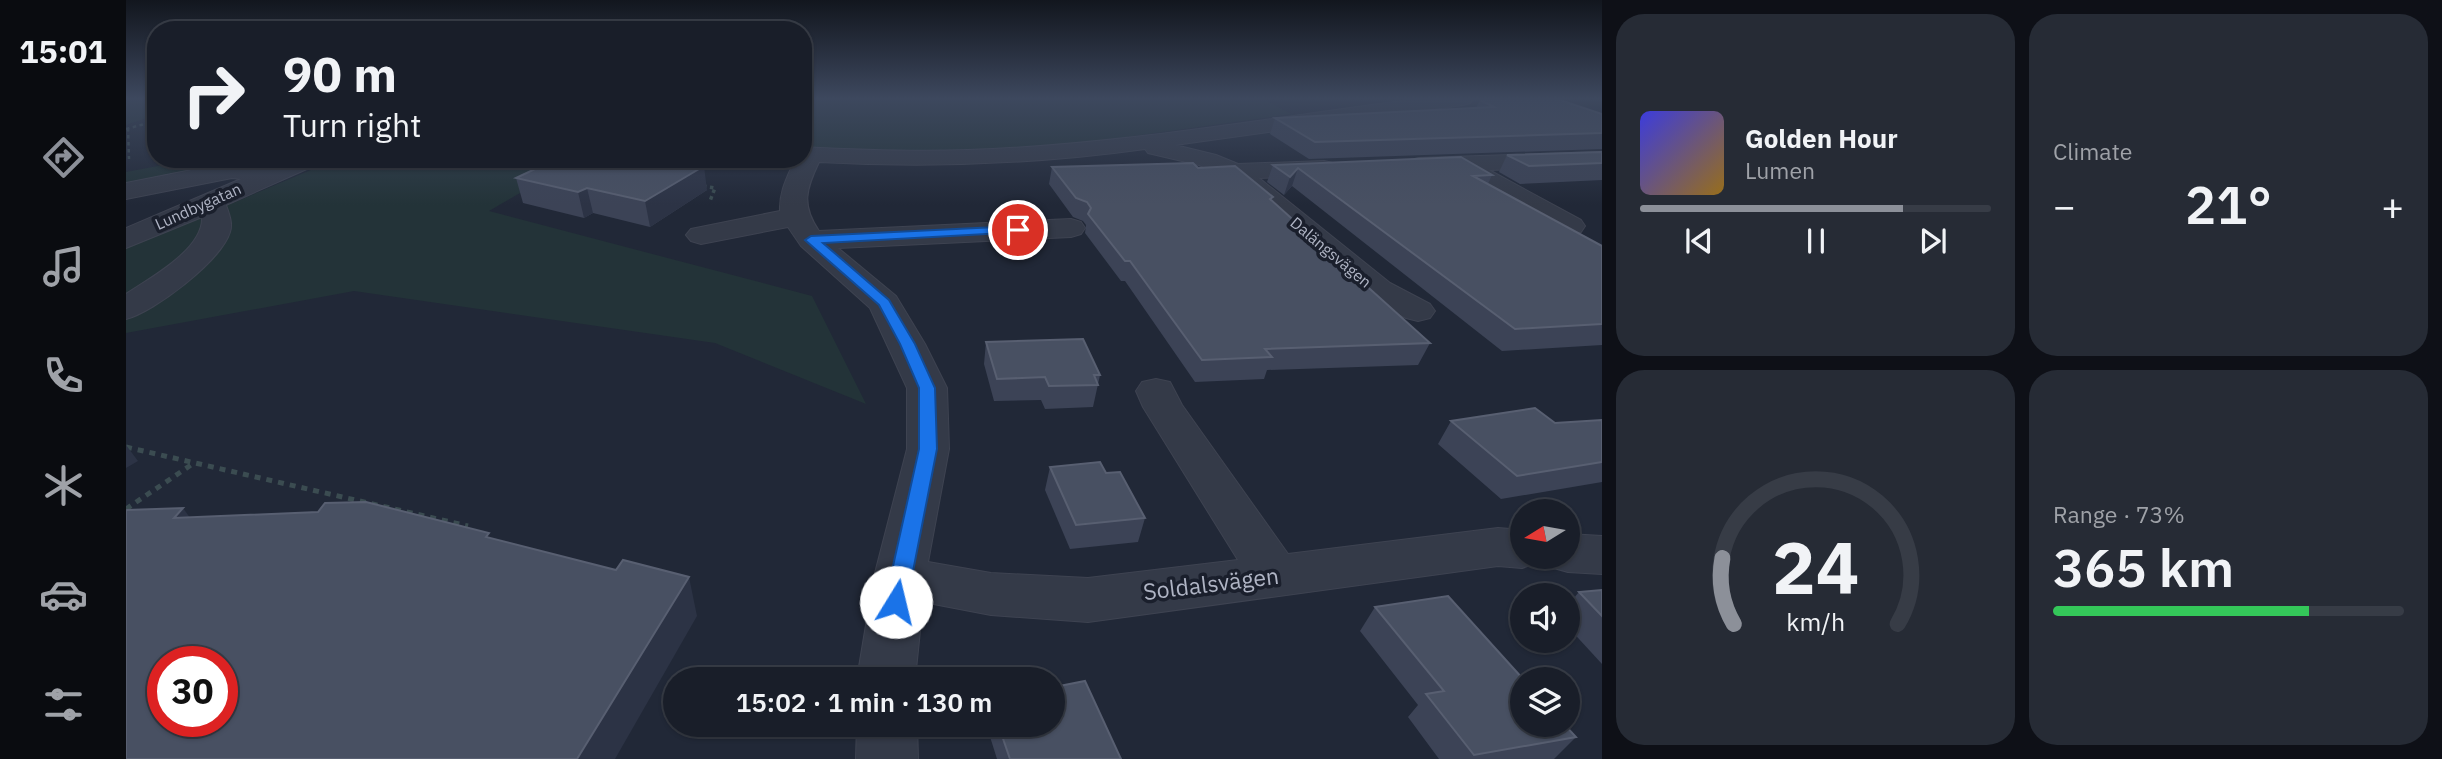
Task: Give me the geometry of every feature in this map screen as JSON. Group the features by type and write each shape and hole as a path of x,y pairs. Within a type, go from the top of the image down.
{"street":[{"path":"812,154 963,158 1197,134"},
{"name":"Dalängsvägen","path":"1133,143 1207,160 1235,172 1378,290 1418,311"},
{"path":"1402,165 1602,159"},
{"path":"1457,163 1571,226"},
{"path":"126,191 215,168"},
{"path":"243,168 267,175"},
{"name":"Lundbygatan","path":"126,239 285,168"},
{"path":"802,168 793,200 803,228 884,303 927,388 928,449 900,577 888,667"},
{"path":"1235,172 1346,168"},
{"path":"126,309 180,271 215,236 217,218 211,201"},
{"path":"713,232 803,228 834,237 1071,228"},
{"path":"1156,391 1163,407 1275,576"},
{"name":"Soldalsvägen","path":"900,577 991,594 1088,600 1498,547 1510,548"},
{"path":"1580,553 1602,555"},
{"path":"887,737 887,759"}],"path":[{"path":"127,134 129,165"},
{"path":"691,184 715,188 710,201 713,232"},
{"path":"126,447 468,526"},
{"path":"126,509 195,462"}],"shaded area":[{"path":"812,134 1145,134 1083,143 960,152 813,149"},
{"path":"147,168 207,168 126,184 126,172"},
{"path":"316,168 563,168 489,211 812,296 866,404 715,343 354,291 126,333 126,248"}],"building":[{"path":"1302,134 1557,134 1315,142"},
{"path":"1602,152 1602,163 1529,166 1507,155"},
{"path":"1461,157 1492,175 1473,176 1602,246 1602,324 1515,329 1298,168 1290,177 1273,165"},
{"path":"1193,163 1198,168 1235,166 1273,197 1270,199 1430,343 1265,349 1272,357 1202,360 1130,261 1125,261 1088,214 1091,208 1087,202 1076,198 1052,167"},
{"path":"537,168 701,168 645,201 587,188 578,192 516,178"},
{"path":"1083,339 1100,375 1094,375 1098,385 1049,386 1045,377 997,379 986,342"},
{"path":"1535,408 1555,423 1602,420 1602,462 1517,476 1451,421"},
{"path":"1100,462 1106,473 1120,472 1145,518 1076,525 1050,467"},
{"path":"366,502 489,533 486,537 616,570 623,560 689,577 577,759 126,759 126,511 183,508 174,518 318,512 325,503"},
{"path":"1602,590 1602,616 1580,593"},
{"path":"1448,596 1512,667 1510,667 1510,737 1576,737 1474,755 1426,694 1444,691 1375,607"},
{"path":"1085,681 1121,759 1010,759 1002,737 1065,737 1065,685"}],"route":[{"path":"896,602 928,449 927,388 884,303 859,278 811,240 1018,230"}]}
